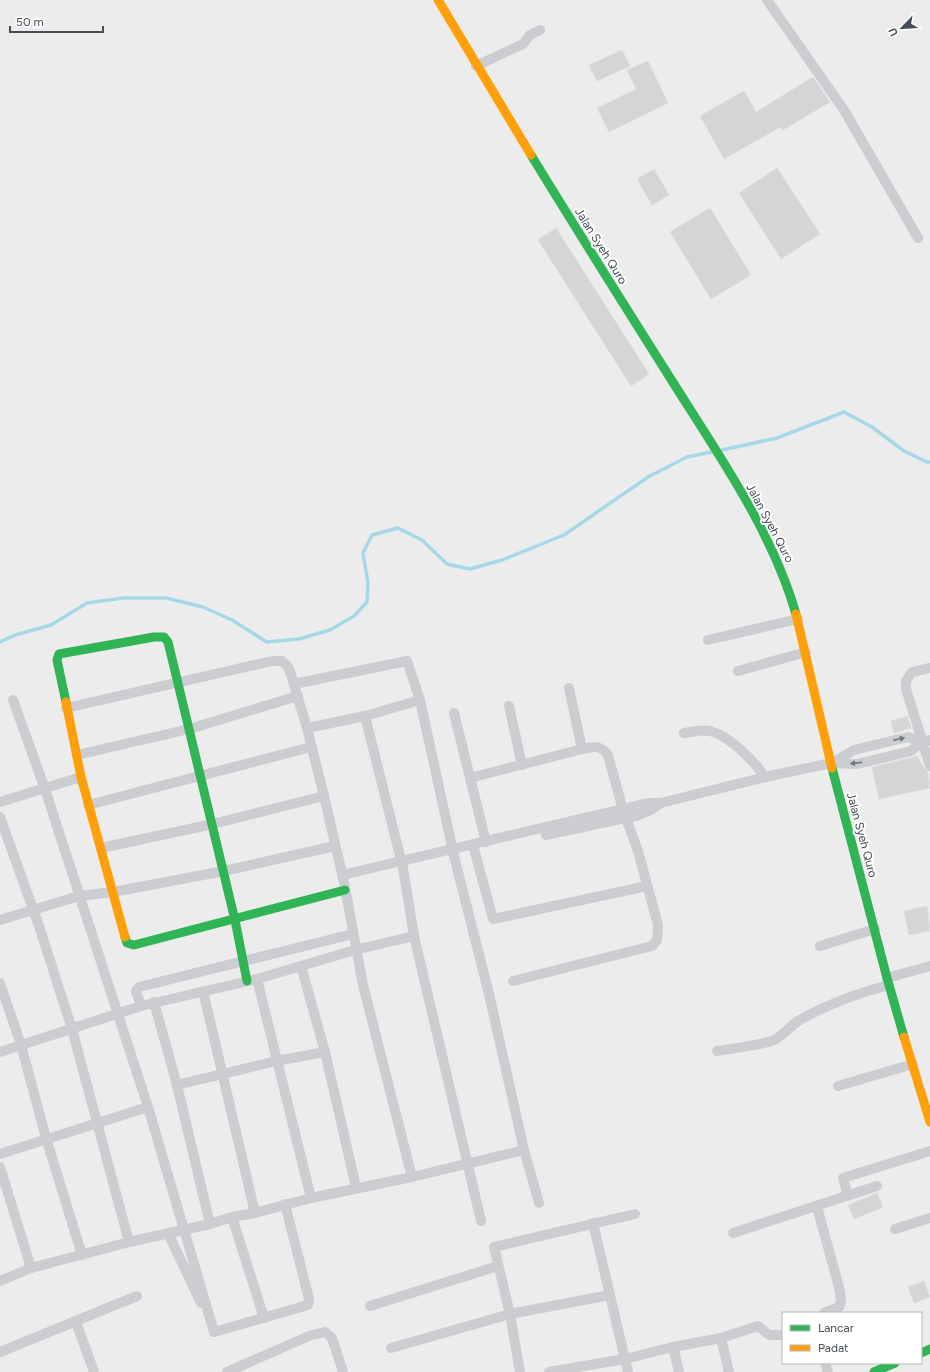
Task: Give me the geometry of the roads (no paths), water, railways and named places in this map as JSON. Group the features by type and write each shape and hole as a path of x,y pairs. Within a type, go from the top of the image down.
{"main road":[{"name":"Jalan Syeh Quro","path":"438,0 476,66 591,254 720,456 771,547 787,582 798,619 831,763 888,981 930,1122"},
{"path":"252,980 244,961 235,920 224,871 213,824 168,642 164,637 154,637 61,653 56,660 81,777 125,939 129,945 134,946 235,920 344,882"},
{"path":"874,1372 893,1364"}],"street":[{"path":"767,0 844,110 918,238"},
{"path":"476,66 523,44 530,35 540,30"},
{"path":"708,640 798,619"},
{"path":"738,671 806,652"},
{"path":"294,684 407,660 420,700 454,853 489,994 524,1150 539,1203"},
{"path":"66,708 272,661 282,661 289,668 307,728 324,796 344,882 355,950 412,1177"},
{"path":"930,668 912,672 906,681 906,689 926,741 930,766"},
{"path":"569,688 582,749"},
{"path":"77,755 189,729 298,696"},
{"path":"13,700 45,789 148,1107 214,1332"},
{"path":"307,728 365,716 420,700"},
{"path":"509,706 522,764"},
{"path":"454,713 486,842"},
{"path":"365,716 402,865 414,936 451,1087 481,1221"},
{"path":"684,733 703,730 718,735 744,753 754,762 765,777"},
{"path":"831,763 854,750 908,737 926,741"},
{"path":"344,882 402,865 625,814 648,803 661,803 765,777 831,763 857,764 911,751 926,741"},
{"path":"470,778 582,749 597,746 604,749 608,755 625,814 638,851 658,925 657,940 652,946 513,981"},
{"path":"88,805 201,777 311,747"},
{"path":"0,802 81,777"},
{"path":"101,848 213,824 324,796"},
{"path":"474,848 486,842 625,814"},
{"path":"0,817 72,1029 98,1121 129,1242"},
{"path":"0,920 79,896 113,892 224,871 335,846"},
{"path":"474,848 493,919 647,886"},
{"path":"820,946 875,929"},
{"path":"140,1006 136,991 139,987 353,934"},
{"path":"0,1052 154,1002 252,980 355,950 414,936"},
{"path":"301,966 325,1052 356,1187"},
{"path":"717,1051 773,1040 781,1036 797,1022 815,1012 888,981 930,966"},
{"path":"252,980 276,1061 311,1198"},
{"path":"0,983 21,1045 46,1138 82,1255"},
{"path":"203,991 255,1213"},
{"path":"154,1002 177,1085 210,1224"},
{"path":"177,1085 276,1061 325,1052"},
{"path":"838,1086 913,1064"},
{"path":"920,1088 930,1086"},
{"path":"0,1154 98,1121 148,1107"},
{"path":"0,1281 30,1268 129,1242 210,1224 232,1216 255,1213 285,1204 356,1187 412,1177 467,1162 524,1150"},
{"path":"848,1196 843,1178 930,1151"},
{"path":"0,1167 30,1268"},
{"path":"733,1233 817,1207 877,1186"},
{"path":"214,1332 307,1307 310,1301 285,1204"},
{"path":"817,1207 840,1290 841,1302 839,1307 826,1312"},
{"path":"520,1372 510,1314 494,1247 635,1214"},
{"path":"232,1216 264,1318"},
{"path":"895,1229 930,1218"},
{"path":"593,1223 628,1372"},
{"path":"168,1233 214,1332"},
{"path":"370,1306 498,1266"},
{"path":"391,1348 510,1314 610,1295"},
{"path":"0,1352 138,1296"},
{"path":"76,1322 94,1372"},
{"path":"549,1372 563,1371 625,1359 672,1347 721,1338 758,1326 769,1335 782,1335"},
{"path":"227,1372 309,1336 325,1332 332,1338 343,1372"},
{"path":"721,1338 729,1372"},
{"path":"672,1347 679,1372"}],"waterway":[{"path":"722,450 777,438 844,412 872,427 904,451 930,462"},
{"path":"0,642 15,635 51,625 87,603 123,598 166,598 203,607 232,620 267,642 299,639 330,630 354,616 367,602 368,583 363,553 372,535 398,528 422,540 447,564 470,569 502,560 564,535 648,477 687,457 712,452"}]}
